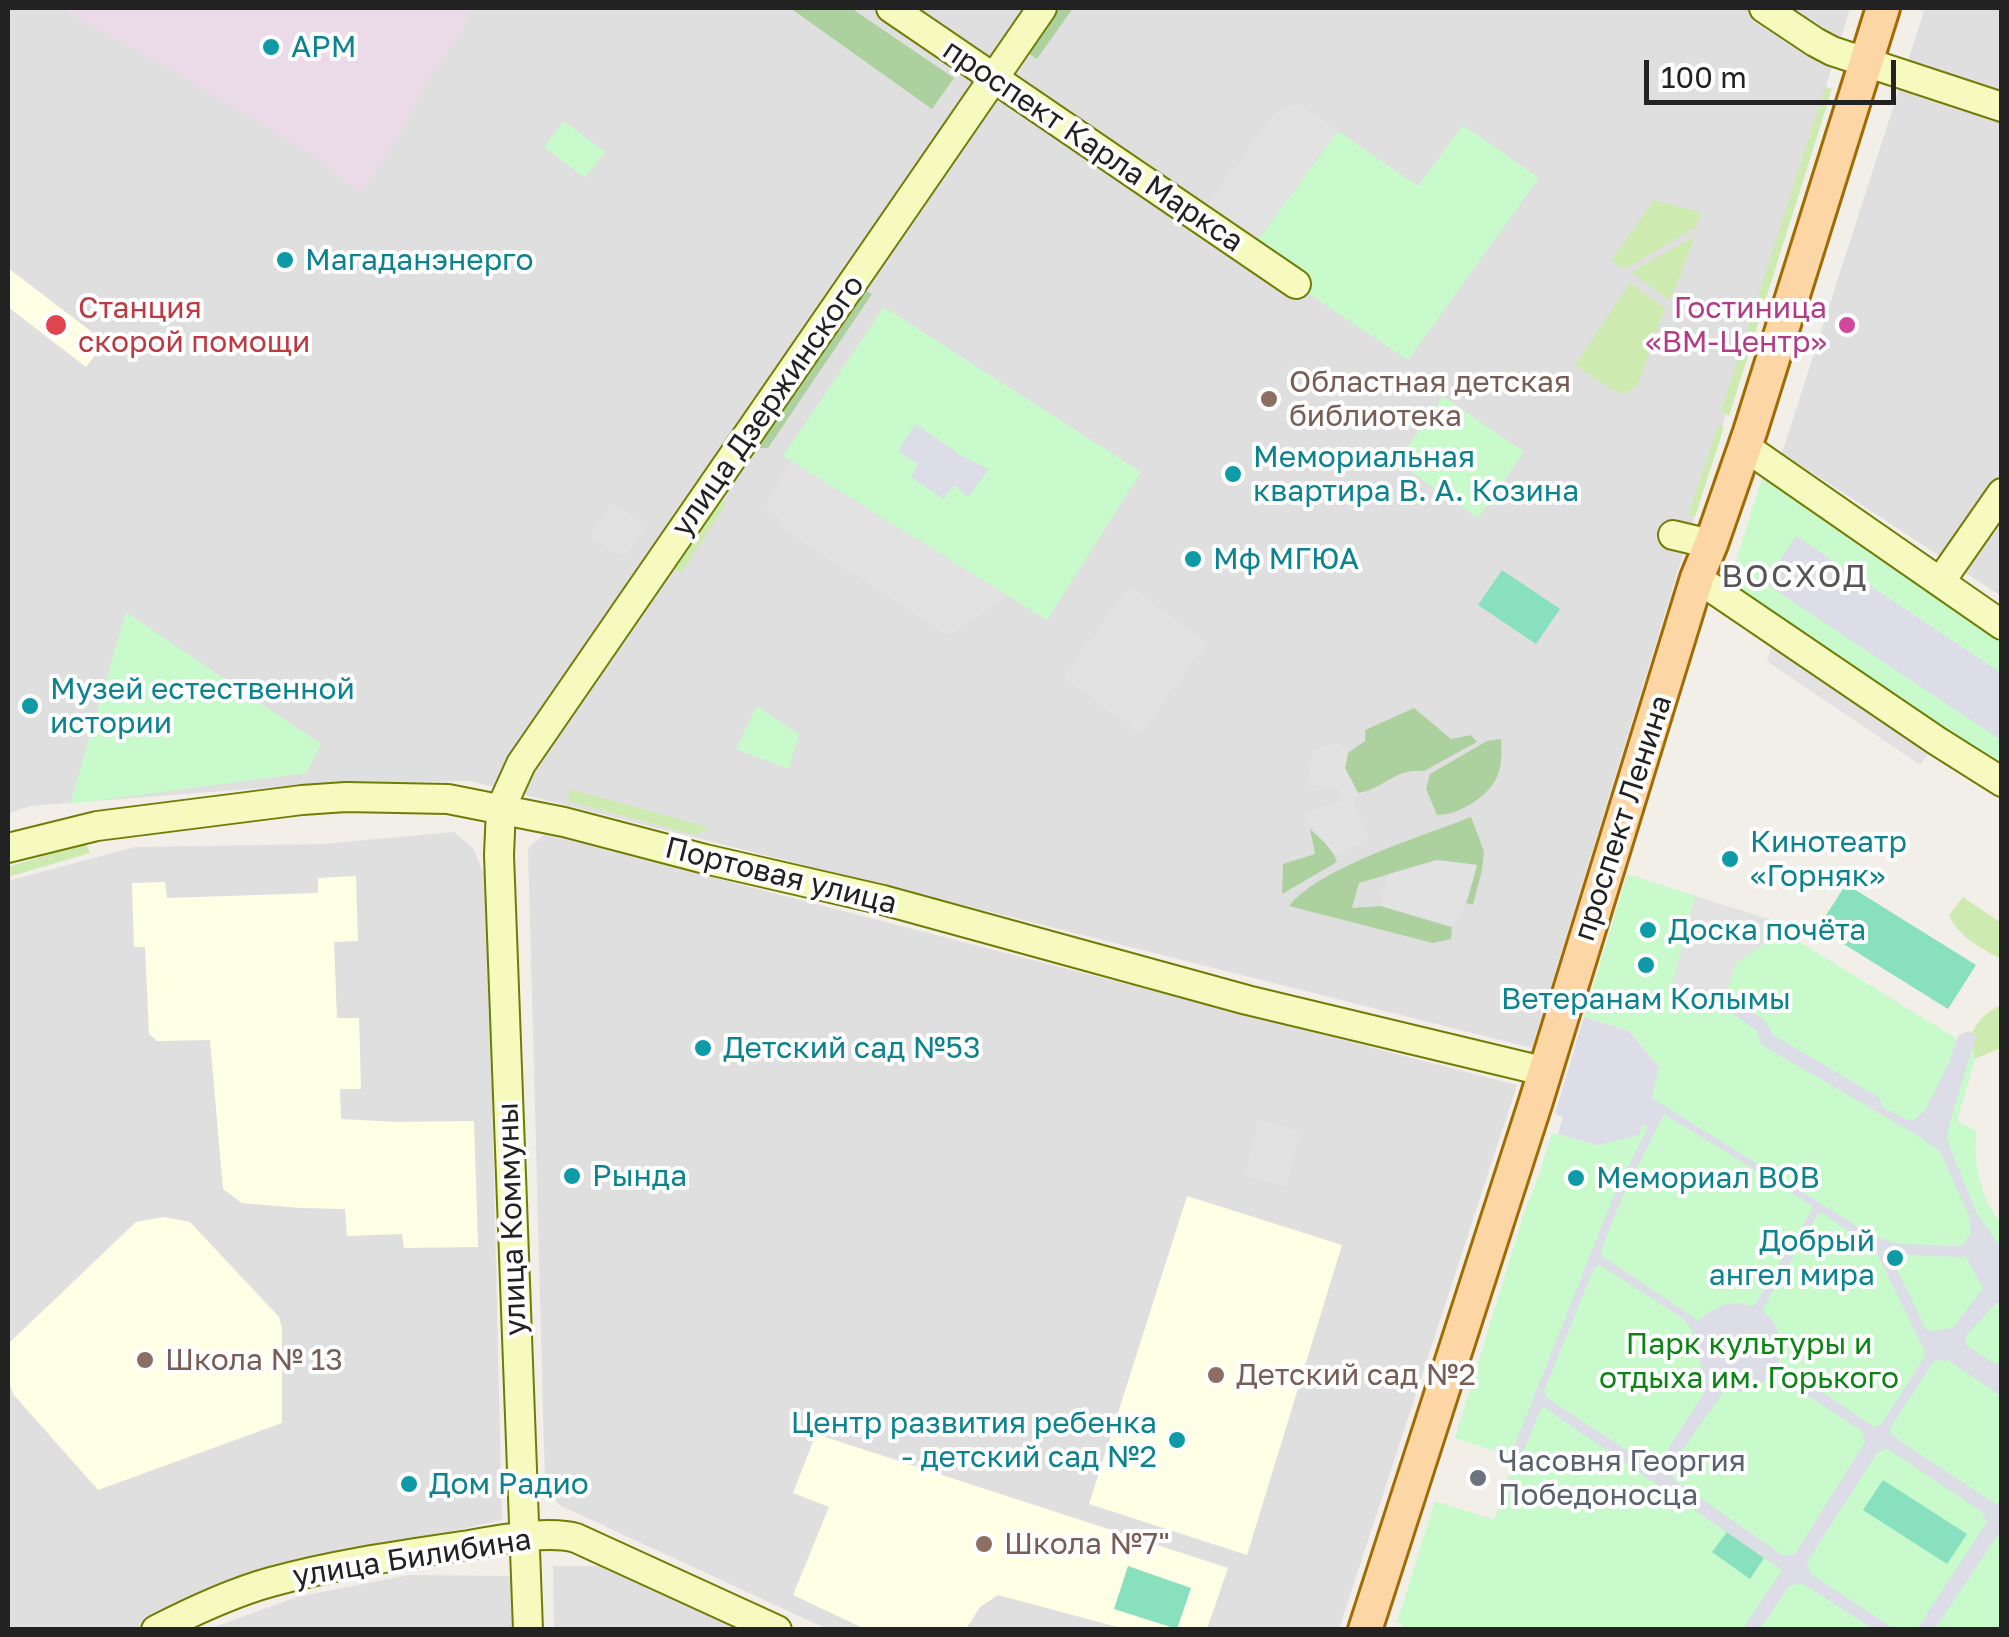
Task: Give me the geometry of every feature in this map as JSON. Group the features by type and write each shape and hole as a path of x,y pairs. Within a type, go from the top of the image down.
{"main road":[{"name":"проспект Ленина","path":"1366,1630 1697,578 1744,446 1883,8"}],"street":[{"name":"проспект Карла Маркса","path":"891,8 1296,284"},
{"name":"улица Дзержинского","path":"501,808 520,764 1042,8"},
{"path":"1764,8 1824,48 2002,107"},
{"path":"1744,446 2002,624"},
{"path":"1940,582 2002,493"},
{"path":"1673,535 1711,544"},
{"path":"1697,578 2002,782"},
{"name":"Портовая улица","path":"8,848 97,826 302,800 393,796 448,799 564,822 895,903 1228,995 1544,1072"},
{"name":"улица Коммуны","path":"501,808 499,855 528,1630"},
{"name":"улица Билибина","path":"156,1630 268,1582 363,1561 562,1535 776,1630"}],"shaded area":[{"path":"8,8 1850,8 1532,1048 470,781 324,783 31,806 8,813"},
{"path":"60,8 471,8 462,31 428,80 397,139 361,194 311,154"},
{"path":"1925,8 2001,8 2001,596 1782,453"},
{"path":"1298,102 1338,131 1248,253 1198,218 1274,114"},
{"name":"Станция скорой помощи","path":"8,268 105,342 86,367 8,307"},
{"path":"916,424 962,456 989,469 968,497 954,485 944,499 911,477 918,464 899,452"},
{"path":"791,461 1008,596 948,635 778,526 781,519 765,509"},
{"path":"612,503 645,526 625,555 609,551 590,536"},
{"path":"1796,536 2001,673 2001,740 1765,583"},
{"path":"1130,586 1207,643 1140,734 1063,677"},
{"path":"1777,632 1937,741 1920,765 1767,661"},
{"path":"1337,743 1348,753 1345,768 1358,793 1354,802 1368,840 1335,855 1305,818 1306,812 1346,800 1338,787 1307,785 1313,750"},
{"path":"454,832 473,848 487,881 502,1520 304,1564 190,1600 134,1629 13,1629 8,1622 8,881 135,847 321,844"},
{"path":"545,834 1517,1085 1339,1629 827,1629 559,1505 545,1484 528,848"},
{"path":"1437,860 1477,865 1468,898 1452,927 1381,906 1386,875"},
{"path":"356,876 358,941 334,942 337,1018 359,1018 361,1089 340,1089 341,1119 474,1121 478,1247 404,1248 402,1234 347,1236 345,1209 242,1203 223,1189 210,1040 157,1041 149,1034 145,947 134,947 132,883 165,882 167,898 318,893 318,878"},
{"path":"1695,896 1781,923 1784,930 1736,963 1722,1006 1670,993"},
{"path":"1726,994 1762,1018 1773,1035 1880,1098 1882,1107 1907,1120 1915,1120 1925,1110 1959,1035 1969,1031 1976,1037 1947,1140 1976,1212 2001,1248 2001,1302 1965,1337 1966,1345 1993,1363 2001,1363 2001,1396 1948,1360 1934,1361 1890,1428 1900,1441 1996,1504 2001,1502 2001,1530 1935,1629 1917,1629 1987,1522 1982,1512 1888,1449 1877,1453 1807,1562 1811,1574 1896,1630 1873,1629 1802,1583 1789,1586 1760,1629 1743,1629 1782,1570 1542,1406 1517,1467 1507,1464 1614,1195 1648,1127 1642,1125 1639,1135 1598,1145 1558,1134 1563,1117 1555,1114 1584,1017 1629,1031 1659,1067 1652,1098 1871,1235 1898,1244 1962,1246 1971,1233 1969,1216 1940,1151 1762,1045 1756,1030 1722,1006","holes":["1664,1114 1811,1205 1812,1210 1754,1306 1726,1304 1699,1321 1602,1256 1622,1198","1818,1214 1875,1249 1925,1352 1881,1425 1874,1427 1779,1363 1780,1336 1762,1310","1885,1251 1966,1257 1983,1288 1953,1328 1930,1331 1925,1328","1600,1265 1684,1319 1692,1331 1706,1385 1660,1462 1650,1465 1547,1398 1544,1391 1594,1268","1774,1373 1862,1431 1865,1442 1795,1554 1784,1556 1674,1480 1670,1468 1724,1391 1756,1388"]},
{"path":"1259,1120 1300,1131 1287,1186 1245,1176"},
{"name":"Детский сад №2","path":"1187,1196 1342,1245 1247,1555 1089,1504"},
{"name":"Школа № 13","path":"164,1217 190,1222 279,1317 282,1423 98,1490 13,1394 8,1377 8,1344 136,1222"},
{"name":"Школа №7\"","path":"816,1434 1228,1568 1207,1629 1125,1629 998,1595 980,1607 966,1629 865,1629 793,1595 829,1507 793,1493"},
{"path":"553,1566 599,1566 737,1629 554,1629"},
{"path":"409,1575 512,1576 513,1629 209,1629 297,1597"}],"green space":[{"path":"790,8 851,8 954,78 932,109"},
{"path":"1054,8 1073,8 1037,59 1024,50"},
{"path":"1825,87 1832,89 1729,416 1721,412"},
{"path":"564,121 605,152 585,178 544,147"},
{"path":"1463,125 1539,178 1408,360 1248,253 1338,131 1418,186"},
{"path":"1654,200 1701,212 1696,227 1625,269 1611,261"},
{"path":"1695,236 1670,301 1631,272"},
{"path":"1630,283 1665,308 1637,387 1622,394 1575,365"},
{"path":"862,288 872,294 768,448 752,448"},
{"path":"884,307 1141,472 1047,620 783,456"},
{"path":"1443,396 1524,452 1478,518 1397,462"},
{"path":"1718,425 1724,427 1695,517 1688,515"},
{"path":"1767,462 2001,625 2001,782 1725,596"},
{"path":"716,498 726,504 681,573 671,567"},
{"path":"1502,570 1560,609 1536,644 1478,605"},
{"path":"126,612 321,744 306,773 70,804"},
{"path":"757,706 799,734 789,769 736,749"},
{"path":"1414,708 1451,739 1471,735 1477,742 1424,771 1405,773 1358,793 1345,768 1348,753 1365,741 1365,730"},
{"path":"1501,739 1500,766 1490,788 1462,809 1437,815 1426,789 1430,774 1487,741"},
{"path":"570,789 711,828 695,835 568,801"},
{"path":"1471,817 1484,851 1473,905 1466,903 1477,865 1437,860 1359,883 1352,908 1381,906 1452,927 1451,939 1433,943 1289,906 1324,878 1348,866"},
{"path":"1310,829 1337,862 1282,894 1283,864 1315,854"},
{"path":"86,843 90,853 8,877 8,867"},
{"name":"Парк культуры и отдыха им. Горького","path":"1627,874 1781,923 1785,933 1972,1048 1975,1059 1957,1121 1977,1131 1980,1181 2002,1225 2001,1629 1402,1630 1403,1624 1397,1622 1435,1501 1494,1520 1514,1457 1455,1438 1552,1133 1598,1145 1652,1098 1659,1067 1630,1031 1584,1017"},
{"path":"1846,884 1976,965 1948,1009 1818,928"},
{"path":"1963,897 2001,923 2001,959 1971,941 1953,923 1949,915"},
{"path":"2001,1005 2001,1048 1975,1059 1972,1048 1966,1044 1969,1037 1984,1016"},
{"path":"1883,1480 1967,1534 1947,1564 1863,1510"},
{"path":"1727,1532 1764,1558 1750,1579 1712,1552"},
{"path":"1128,1566 1191,1588 1177,1629 1114,1609"}],"place":[{"name":"АРМ","path":"271,47"},
{"name":"Магаданэнерго","path":"285,260"},
{"name":"Станция скорой помощи","path":"56,325"},
{"name":"Гостиница «ВМ-Центр»","path":"1847,325"},
{"name":"Областная детская библиотека","path":"1269,399"},
{"name":"Мемориальная квартира В. А. Козина","path":"1233,474"},
{"name":"Мф МГЮА","path":"1193,559"},
{"name":"Музей естественной истории","path":"30,706"},
{"name":"Кинотеатр «Горняк»","path":"1730,859"},
{"name":"Доска почёта","path":"1648,930"},
{"name":"Ветеранам Колымы","path":"1646,965"},
{"name":"Детский сад №53","path":"703,1048"},
{"name":"Рында","path":"572,1176"},
{"name":"Мемориал ВОВ","path":"1576,1178"},
{"name":"Добрый ангел мира","path":"1895,1258"},
{"name":"Школа № 13","path":"145,1360"},
{"name":"Детский сад №2","path":"1216,1375"},
{"name":"Центр развития ребенка - детский сад №2","path":"1177,1440"},
{"name":"Часовня Георгия Победоносца","path":"1478,1478"},
{"name":"Дом Радио","path":"409,1484"},
{"name":"Школа №7\"","path":"984,1544"}],"district":[{"name":"ВОСХОД","path":"1795,577"}]}
